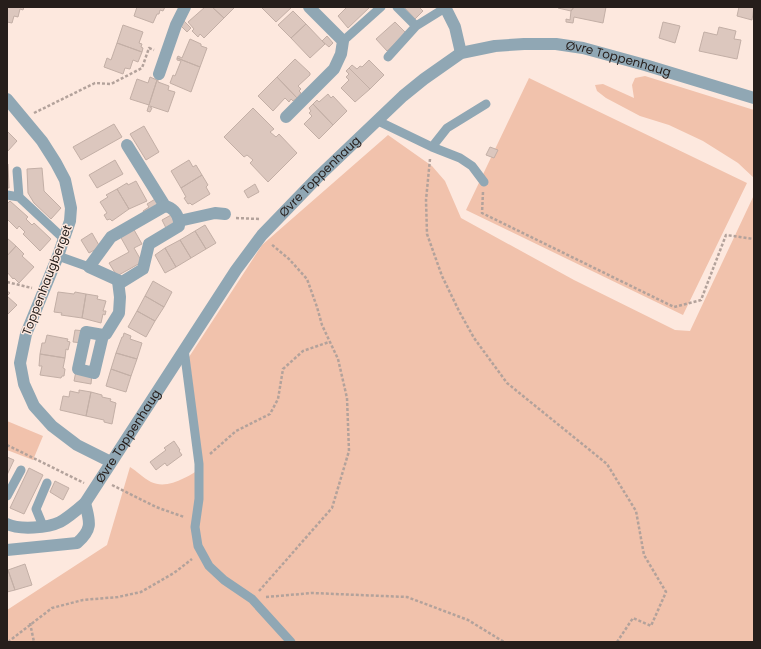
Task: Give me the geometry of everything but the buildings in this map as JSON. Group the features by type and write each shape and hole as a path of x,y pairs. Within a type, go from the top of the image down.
{"street":[{"path":"159,74 176,25 184,7"},
{"path":"286,117 334,69 341,54 342,41 309,7"},
{"path":"445,7 455,27 461,53"},
{"name":"Øvre Toppenhaug","path":"7,524 12,526 30,527 43,526 58,522 76,511 85,503 236,270 262,236 318,177 403,96 461,53 495,46 556,44 582,48 754,98"},
{"name":"Toppenhaugberget","path":"7,99 42,141 56,163 65,180 71,208 70,221 58,256 24,341 20,363 24,384 34,406 52,426 77,445 112,462"},
{"path":"127,145 165,206 171,208 178,214 179,226 149,244 143,269 122,282 89,267 111,236 165,206"},
{"path":"179,221 215,213 225,214"},
{"path":"103,335 106,334 119,313 120,297 118,281"},
{"path":"7,550 77,543 86,535 90,521 85,503"}],"lane":[{"path":"342,41 381,7"},
{"path":"397,7 416,26"},
{"path":"388,57 416,26 445,7"},
{"path":"432,147 447,128 486,104"},
{"path":"378,121 432,147 460,158 472,166 484,182"},
{"path":"18,171 19,197"},
{"path":"7,195 19,197 64,239"},
{"path":"58,256 89,267"},
{"path":"184,349 199,464 199,498 194,527 198,546 209,566 224,580 252,599 291,642"},
{"path":"7,496 21,470"},
{"path":"43,526 36,509 47,483"}],"path":[{"path":"24,118 95,83 111,84 142,68 149,48 166,53"},
{"path":"432,147 426,200 427,234 442,276 458,311 474,338 507,383 607,464 636,511 644,555 666,592 651,626 633,618 617,642"},
{"path":"484,182 482,213 674,307 701,300 726,235 754,239"},
{"path":"225,214 230,218 278,219"},
{"path":"252,599 332,508 349,451 347,398 338,359 322,325 307,279 290,259 262,236"},
{"path":"7,282 43,291"},
{"path":"199,464 236,431 270,414 278,399 283,369 303,351 329,342"},
{"path":"7,445 98,484 186,518 194,527"},
{"path":"8,642 30,623 52,608 83,600 118,597 141,592 174,573 193,559 198,546"},
{"path":"252,599 312,593 407,597 468,620 504,642"},
{"path":"30,623 34,642"}],"shaded area":[{"path":"645,76 754,110 754,178 738,163 703,141 669,125 640,116 606,98 597,91 595,85 603,84 634,98 632,85 635,78"},
{"path":"529,78 747,183 683,315 466,210"},
{"path":"388,135 432,166 445,181 461,218 574,280 675,330 690,331 754,195 754,642 7,642 7,610 107,545 130,467 151,482 164,484 178,481 203,467 189,357 262,245"},
{"path":"7,421 43,436 33,460 7,450"}]}
